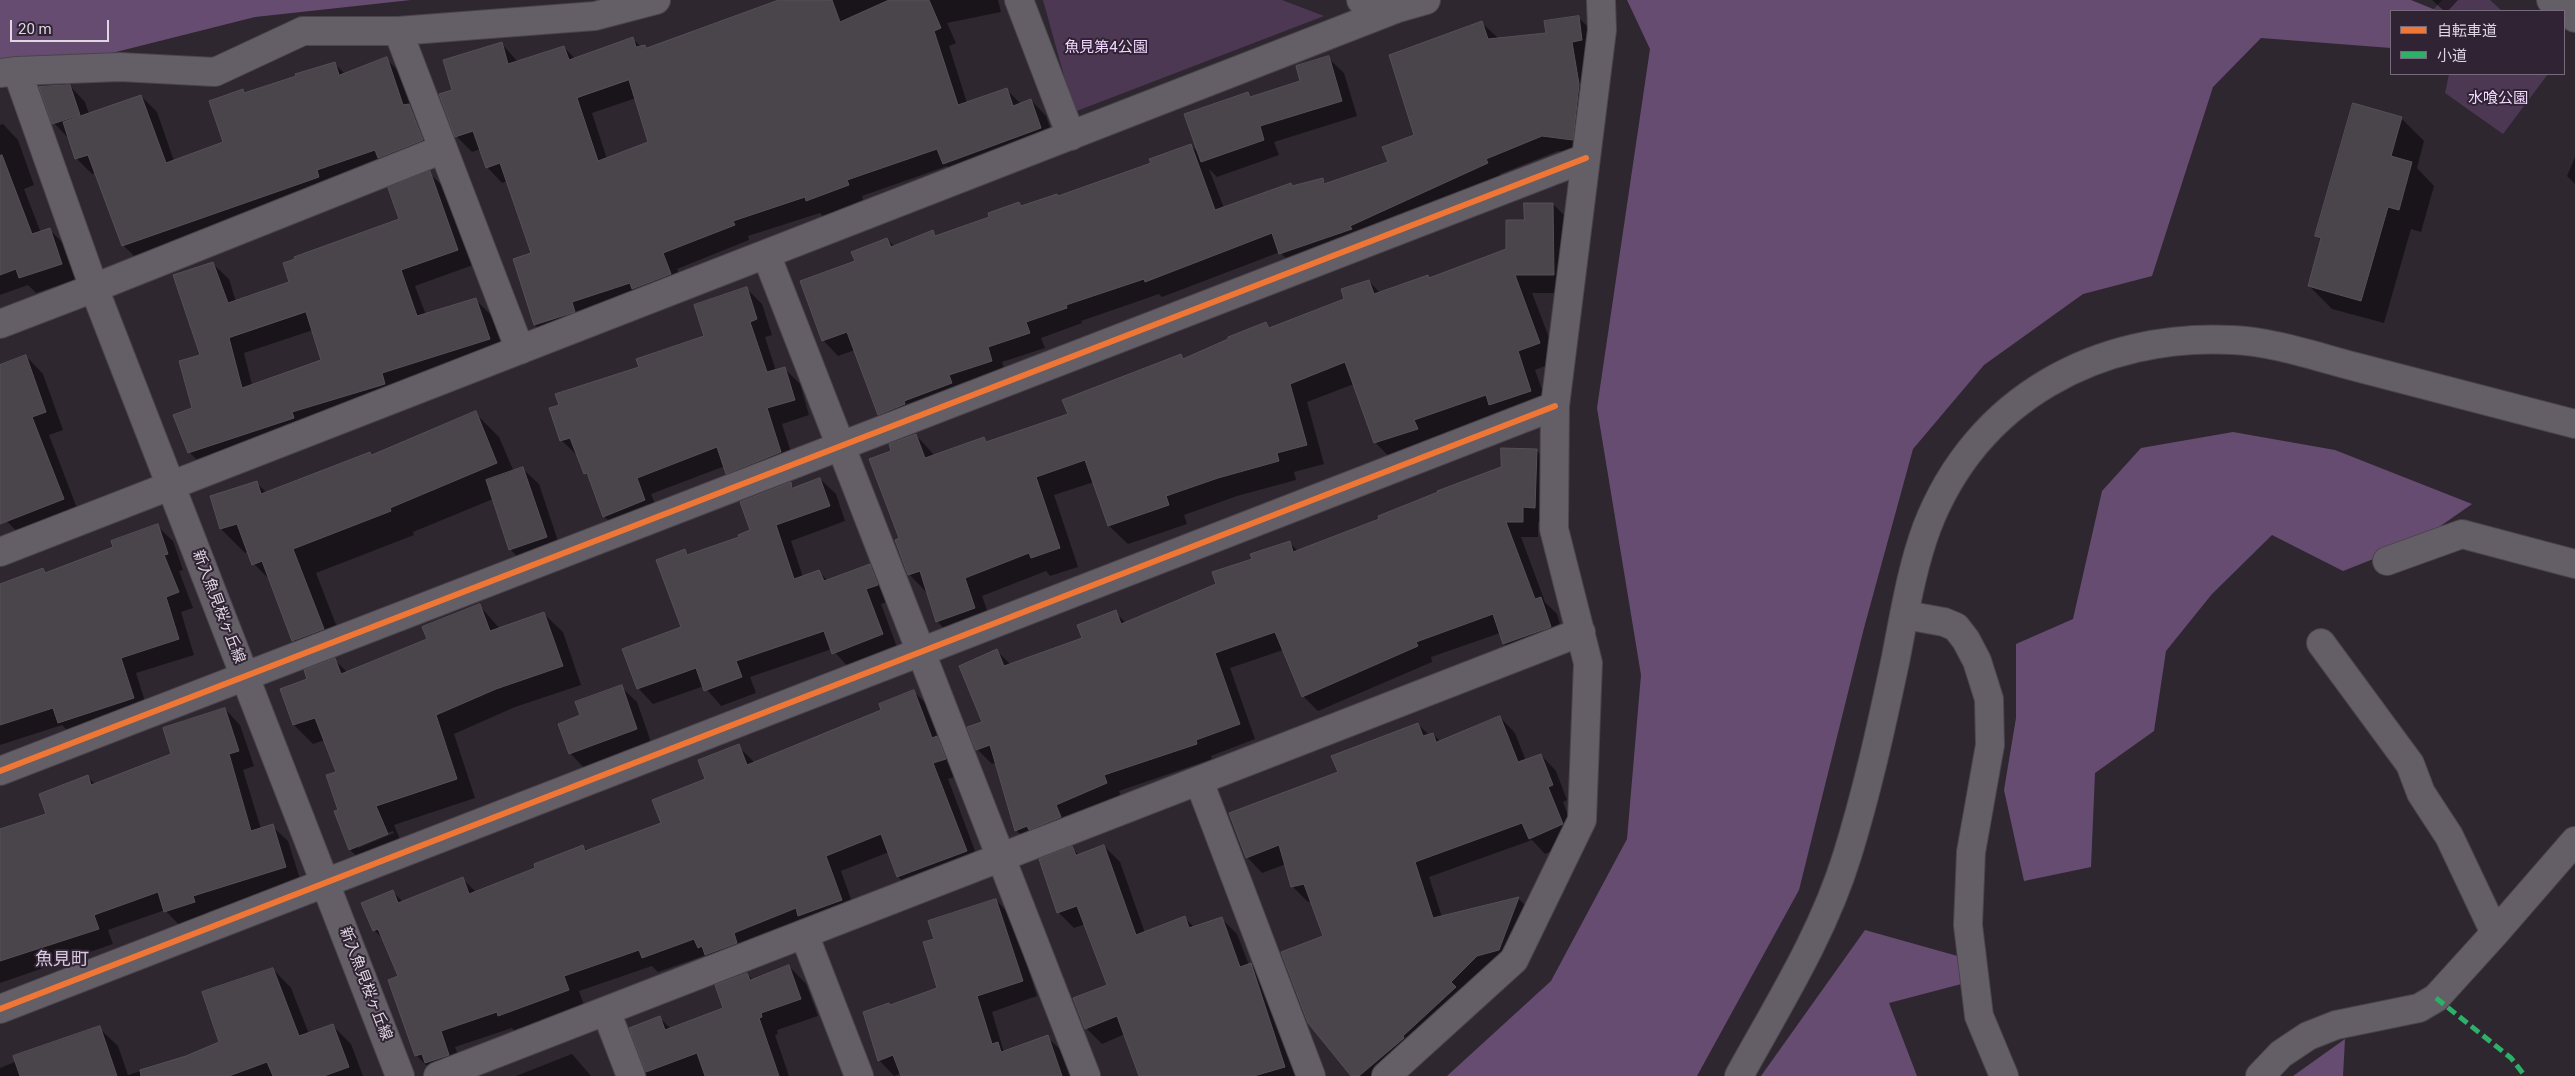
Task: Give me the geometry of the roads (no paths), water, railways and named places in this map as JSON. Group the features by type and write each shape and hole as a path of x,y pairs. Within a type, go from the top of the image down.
{"street":[{"path":"8,72 120,67 215,72 303,31 398,31 595,16 656,0"},
{"path":"1019,0 1071,136"},
{"path":"1361,0 1398,8"},
{"path":"0,552 1398,8 1426,0"},
{"path":"1386,1076 1514,960 1582,820 1588,663 1554,529 1555,406 1602,30 1601,0"},
{"path":"2551,0 2564,10"},
{"path":"398,31 520,350"},
{"name":"新入魚見桜ヶ丘線","path":"8,72 246,676 400,1076"},
{"path":"0,324 443,149"},
{"path":"0,771 1586,158"},
{"path":"766,254 1086,1076"},
{"path":"1739,1076 1813,942 1846,861 1872,772 1915,566 1928,525 1957,469 1974,446 2025,396 2076,367 2112,354 2174,340 2237,340 2286,349 2575,424"},
{"path":"0,1009 1555,406"},
{"path":"2386,561 2462,534 2575,564"},
{"path":"1905,615 1944,622 1956,627 1978,661 1989,699 1990,745 1971,852 1968,925 1979,1016 2004,1076"},
{"path":"438,1076 1581,632"},
{"path":"2321,643 2410,764 2421,793 2448,836 2495,934"},
{"path":"1199,781 1311,1076"},
{"path":"2260,1076 2281,1054 2308,1036 2336,1025 2419,1008 2436,998 2495,934 2575,841"},
{"path":"804,934 859,1076"},
{"path":"606,1011 631,1076"}],"district":[{"name":"魚見町","path":"62,960"}],"park label":[{"name":"魚見第4公園","path":"1106,48"},
{"name":"水喰公園","path":"2498,99"}]}
